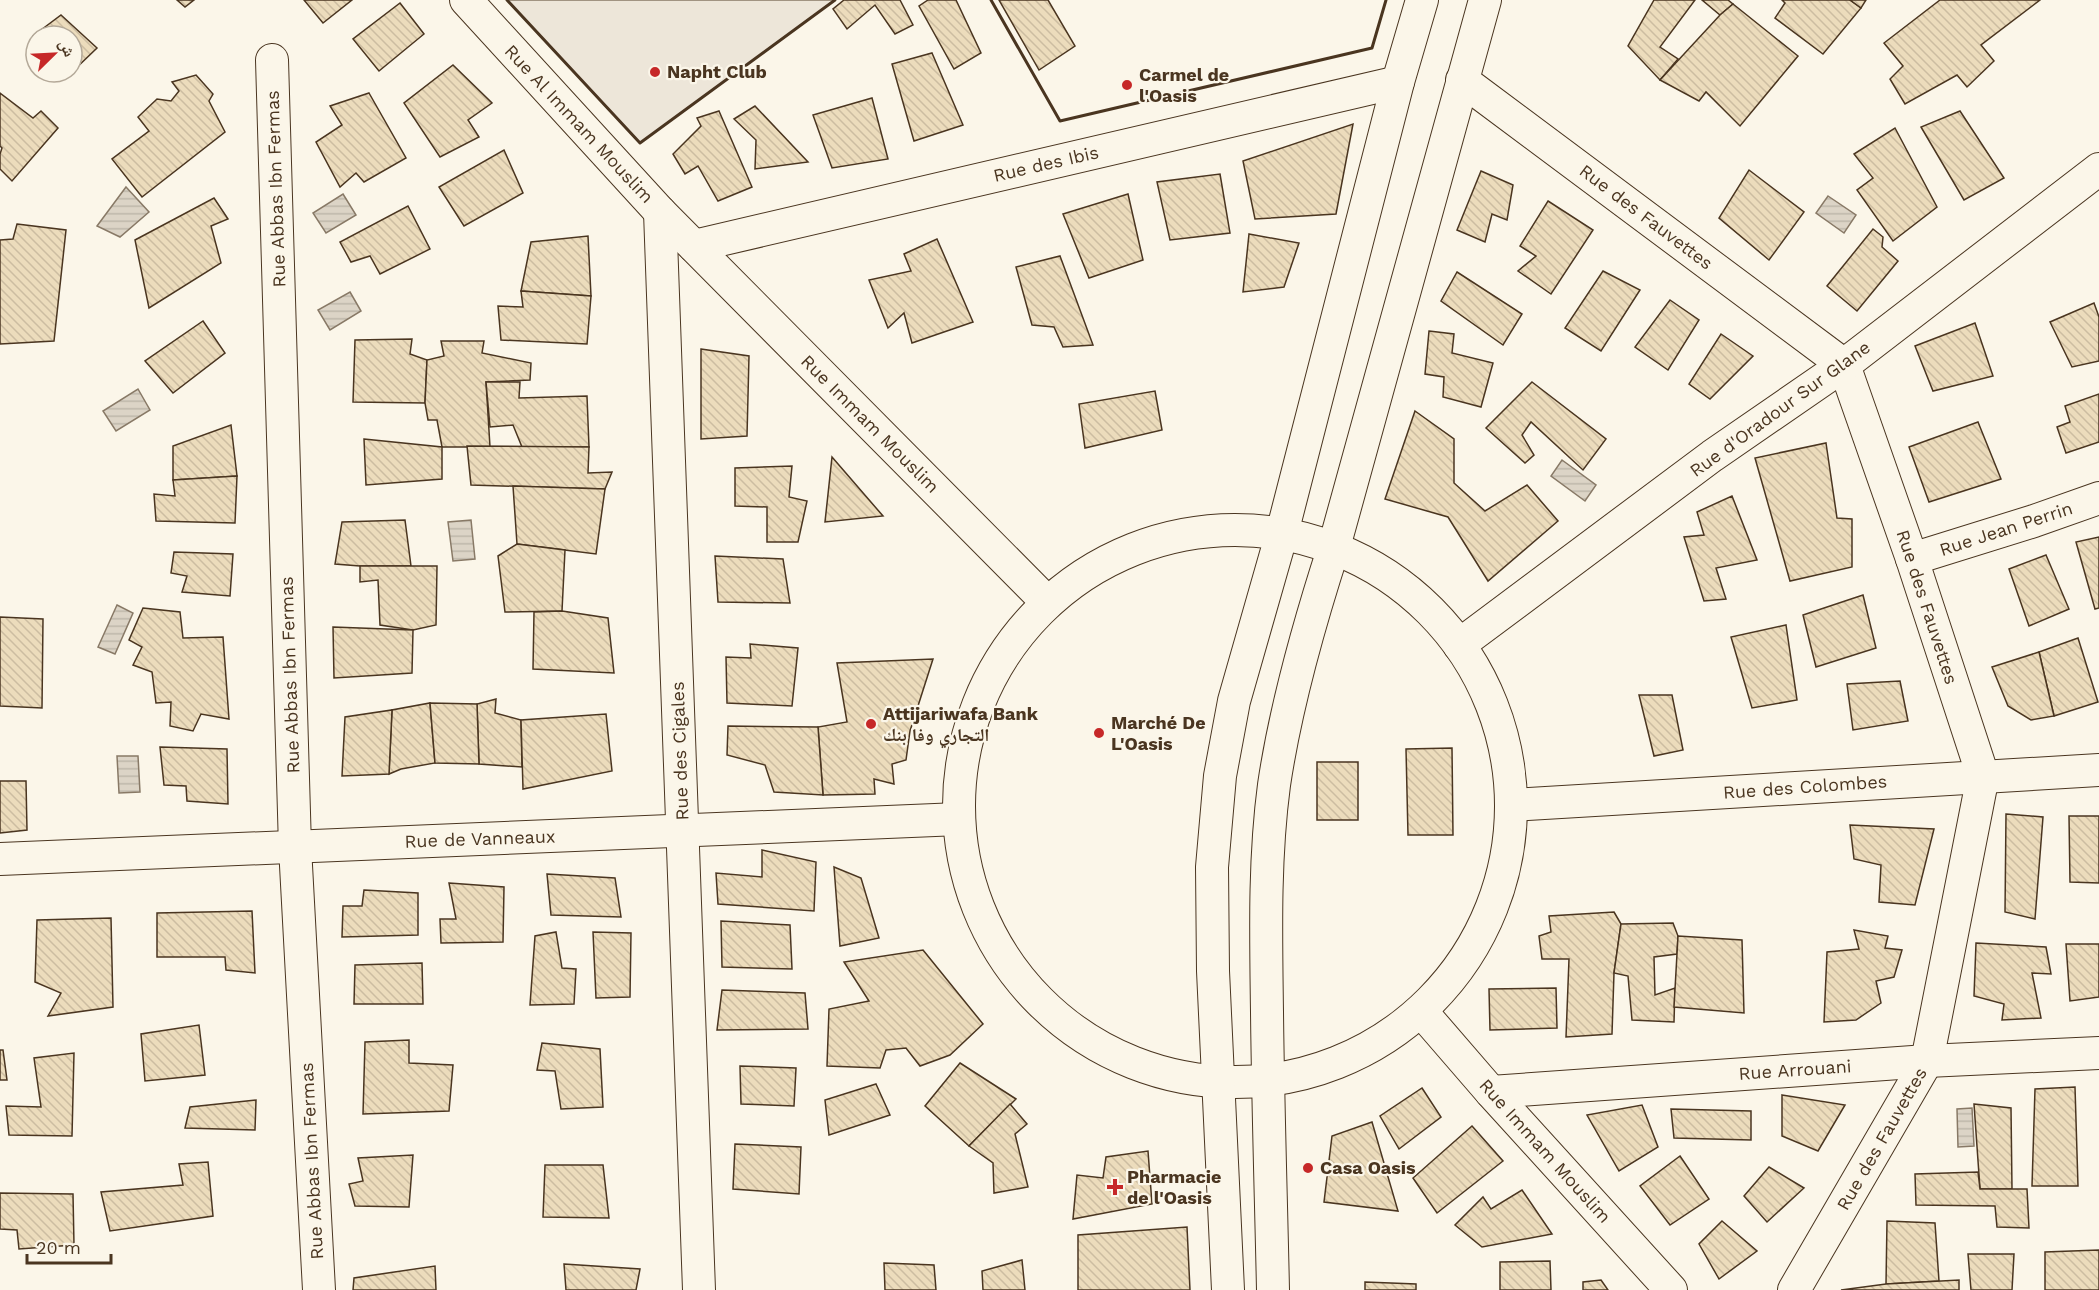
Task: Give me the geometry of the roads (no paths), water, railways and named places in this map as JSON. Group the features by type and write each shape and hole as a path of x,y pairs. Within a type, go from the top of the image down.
{"street":[{"name":"Rue Al Immam Mouslim","path":"466,0 660,212 694,246"},
{"path":"1228,1290 1213,971 1212,867 1220,776 1234,700 1281,533 1398,82 1422,0"},
{"path":"1273,1290 1268,1080 1267,868 1274,786 1287,714 1319,593 1334,547 1485,0"},
{"name":"Rue Abbas Ibn Fermas","path":"272,60 295,847 319,1290"},
{"name":"Rue des Fauvettes","path":"1462,80 1844,365 1912,559 1983,776 1927,1061 1794,1290"},
{"name":"Rue des Ibis","path":"694,246 1398,82"},
{"name":"Rue d'Oradour Sur Glane","path":"1459,645 1712,456 1844,365 2099,169"},
{"name":"Rue des Cigales","path":"660,212 699,1290"},
{"name":"Rue Immam Mouslim","path":"694,246 1047,602"},
{"name":"Rue Jean Perrin","path":"1912,559 2099,498"},
{"path":"1235,529 1281,533 1334,547 1372,566 1405,588 1434,614 1459,645 1487,694 1500,730 1508,767 1510,805 1506,858 1497,892 1484,926 1446,985 1421,1011 1378,1043 1345,1060 1311,1072 1249,1082 1217,1082 1167,1074 1132,1062 1098,1046 1067,1025 1039,1000 1014,972 994,940 978,906 966,870 959,819 960,780 965,744 975,710 990,677 1008,647 1030,619 1064,587 1103,562 1145,544 1190,532 1235,529"},
{"name":"Rue des Colombes","path":"1510,805 2099,770"},
{"name":"Rue de Vanneaux","path":"0,859 959,819"},
{"name":"Rue Immam Mouslim","path":"1421,1011 1491,1092 1671,1290"},
{"name":"Rue Arrouani","path":"1491,1092 1927,1061 2099,1053"}],"place":[{"name":"Napht Club","path":"655,72"},
{"name":"Carmel de l'Oasis","path":"1127,85"},
{"name":"Attijariwafa Bank التجاري وفا بنك","path":"871,724"},
{"name":"Marché De L'Oasis","path":"1099,733"},
{"name":"Casa Oasis","path":"1308,1168"},
{"name":"Pharmacie de l'Oasis","path":"1115,1187"}]}
